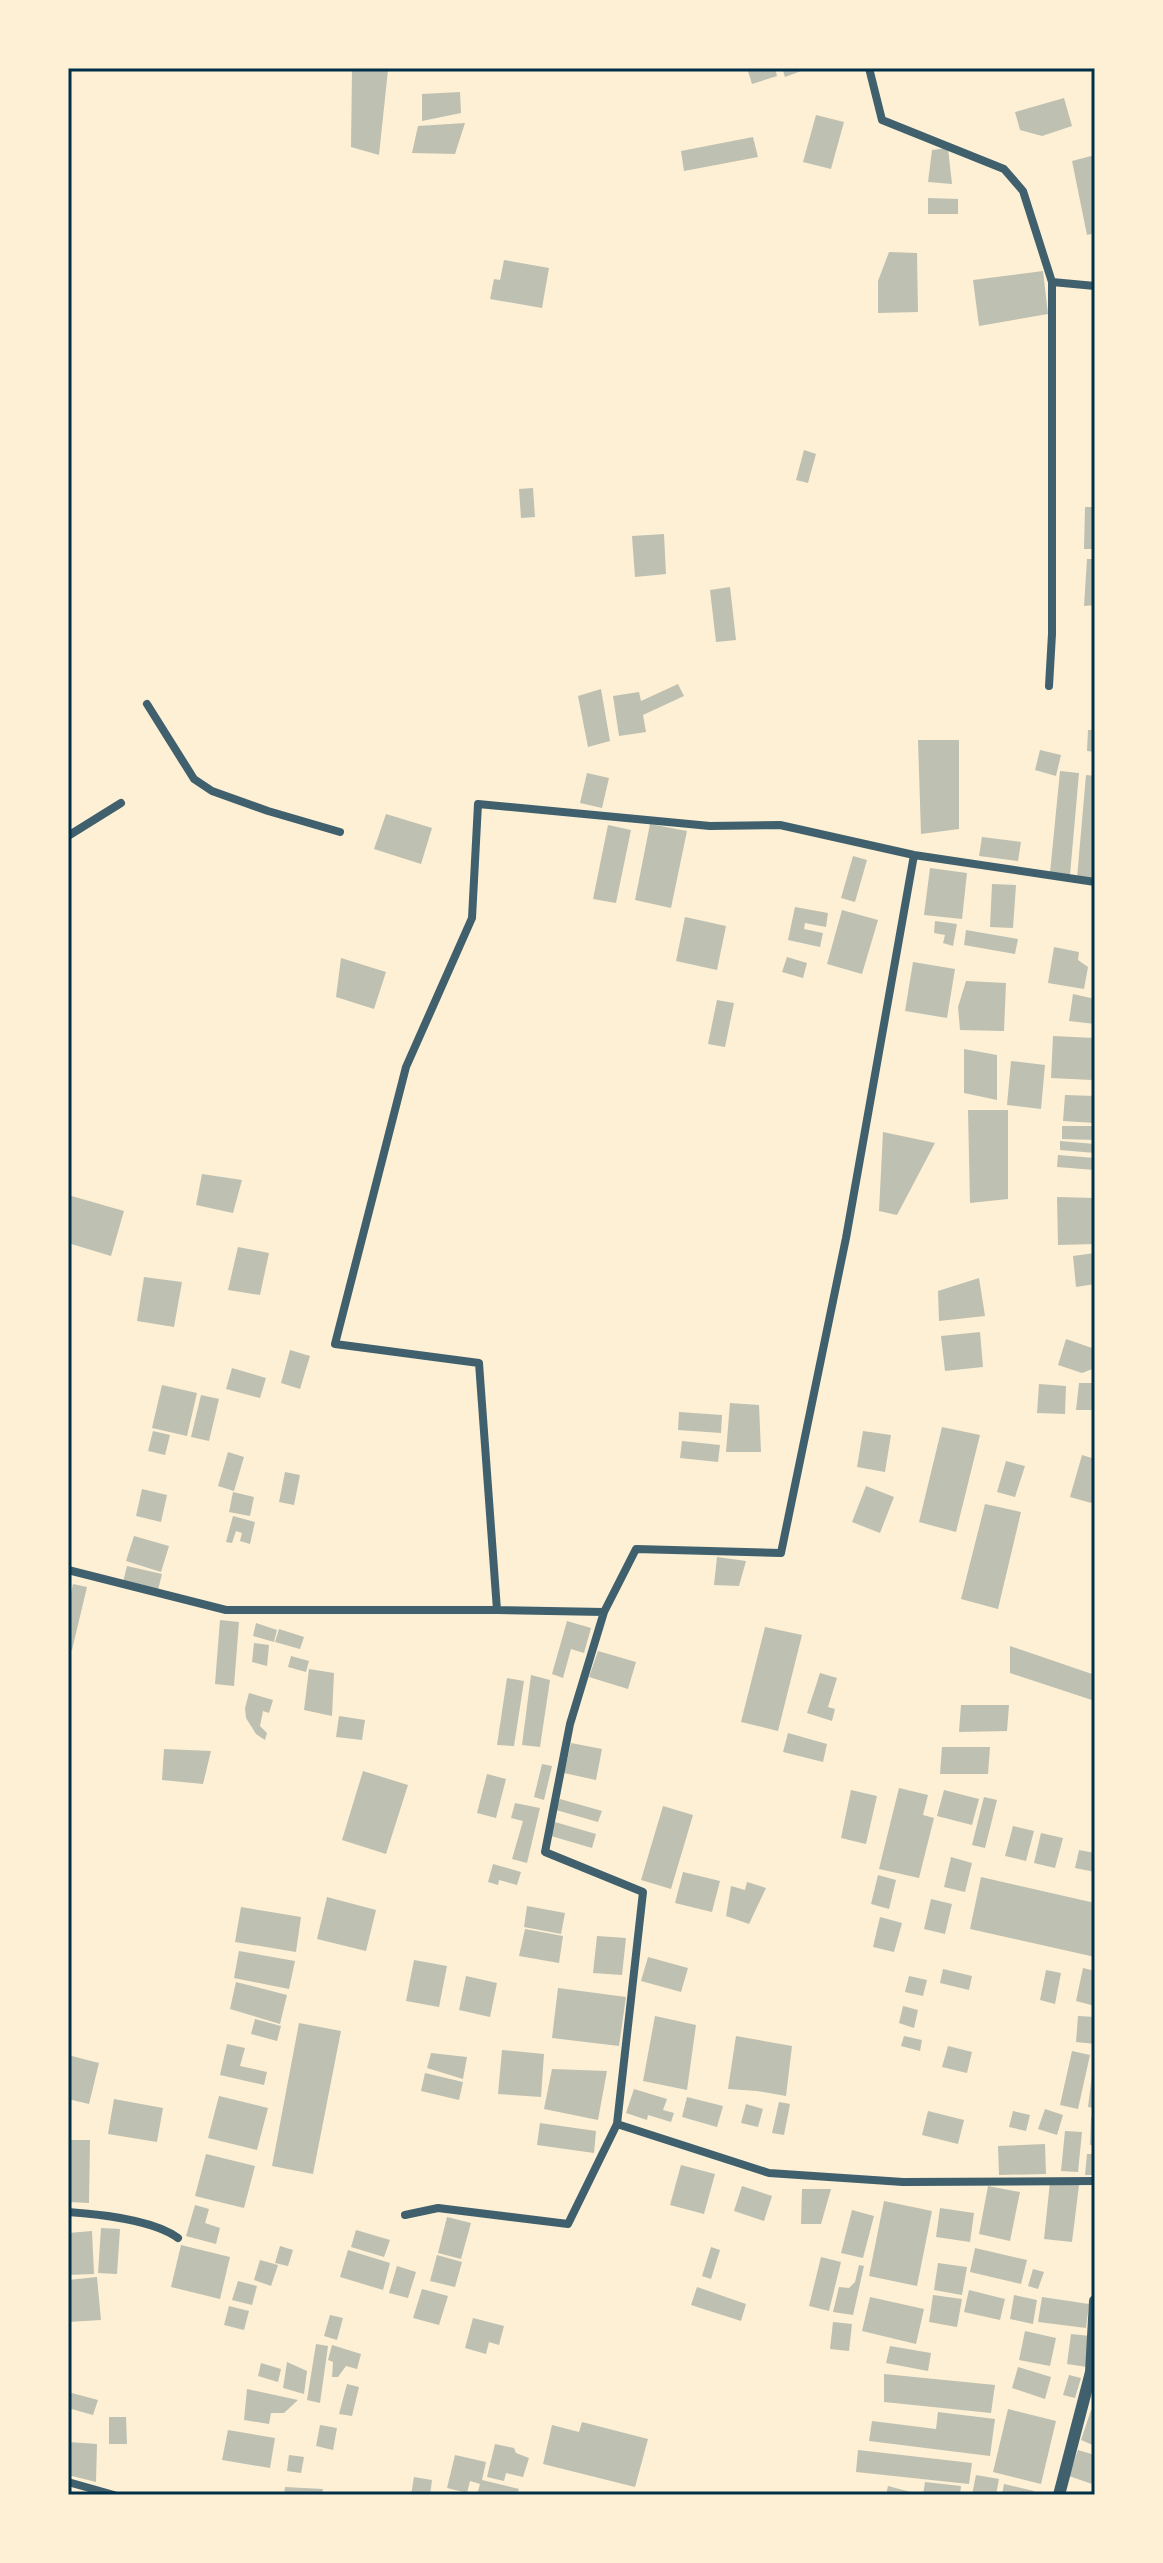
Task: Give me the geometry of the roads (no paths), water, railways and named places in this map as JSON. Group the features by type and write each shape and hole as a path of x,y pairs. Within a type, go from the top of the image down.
{"street":[{"path":"869,68 882,120 1004,169 1023,191 1052,282 1052,634 1049,686"},
{"path":"1052,282 1095,286"},
{"path":"147,704 194,779 203,785 237,801 340,832"},
{"path":"68,836 121,803"},
{"path":"497,1610 479,1363 335,1344 406,1067 472,918 478,804 710,826 780,825 914,855 1095,882"},
{"path":"405,2215 438,2208 568,2224 617,2124 643,1892 545,1852 570,1724 604,1612 636,1549 781,1553 846,1238 914,855"},
{"path":"68,1570 226,1610 604,1612"},
{"path":"617,2124 769,2173 903,2182 1095,2181"},
{"path":"68,2212 114,2217 168,2231 178,2238"},
{"path":"1059,2495 1091,2372 1095,2301"},
{"path":"68,2482 114,2495"}]}
